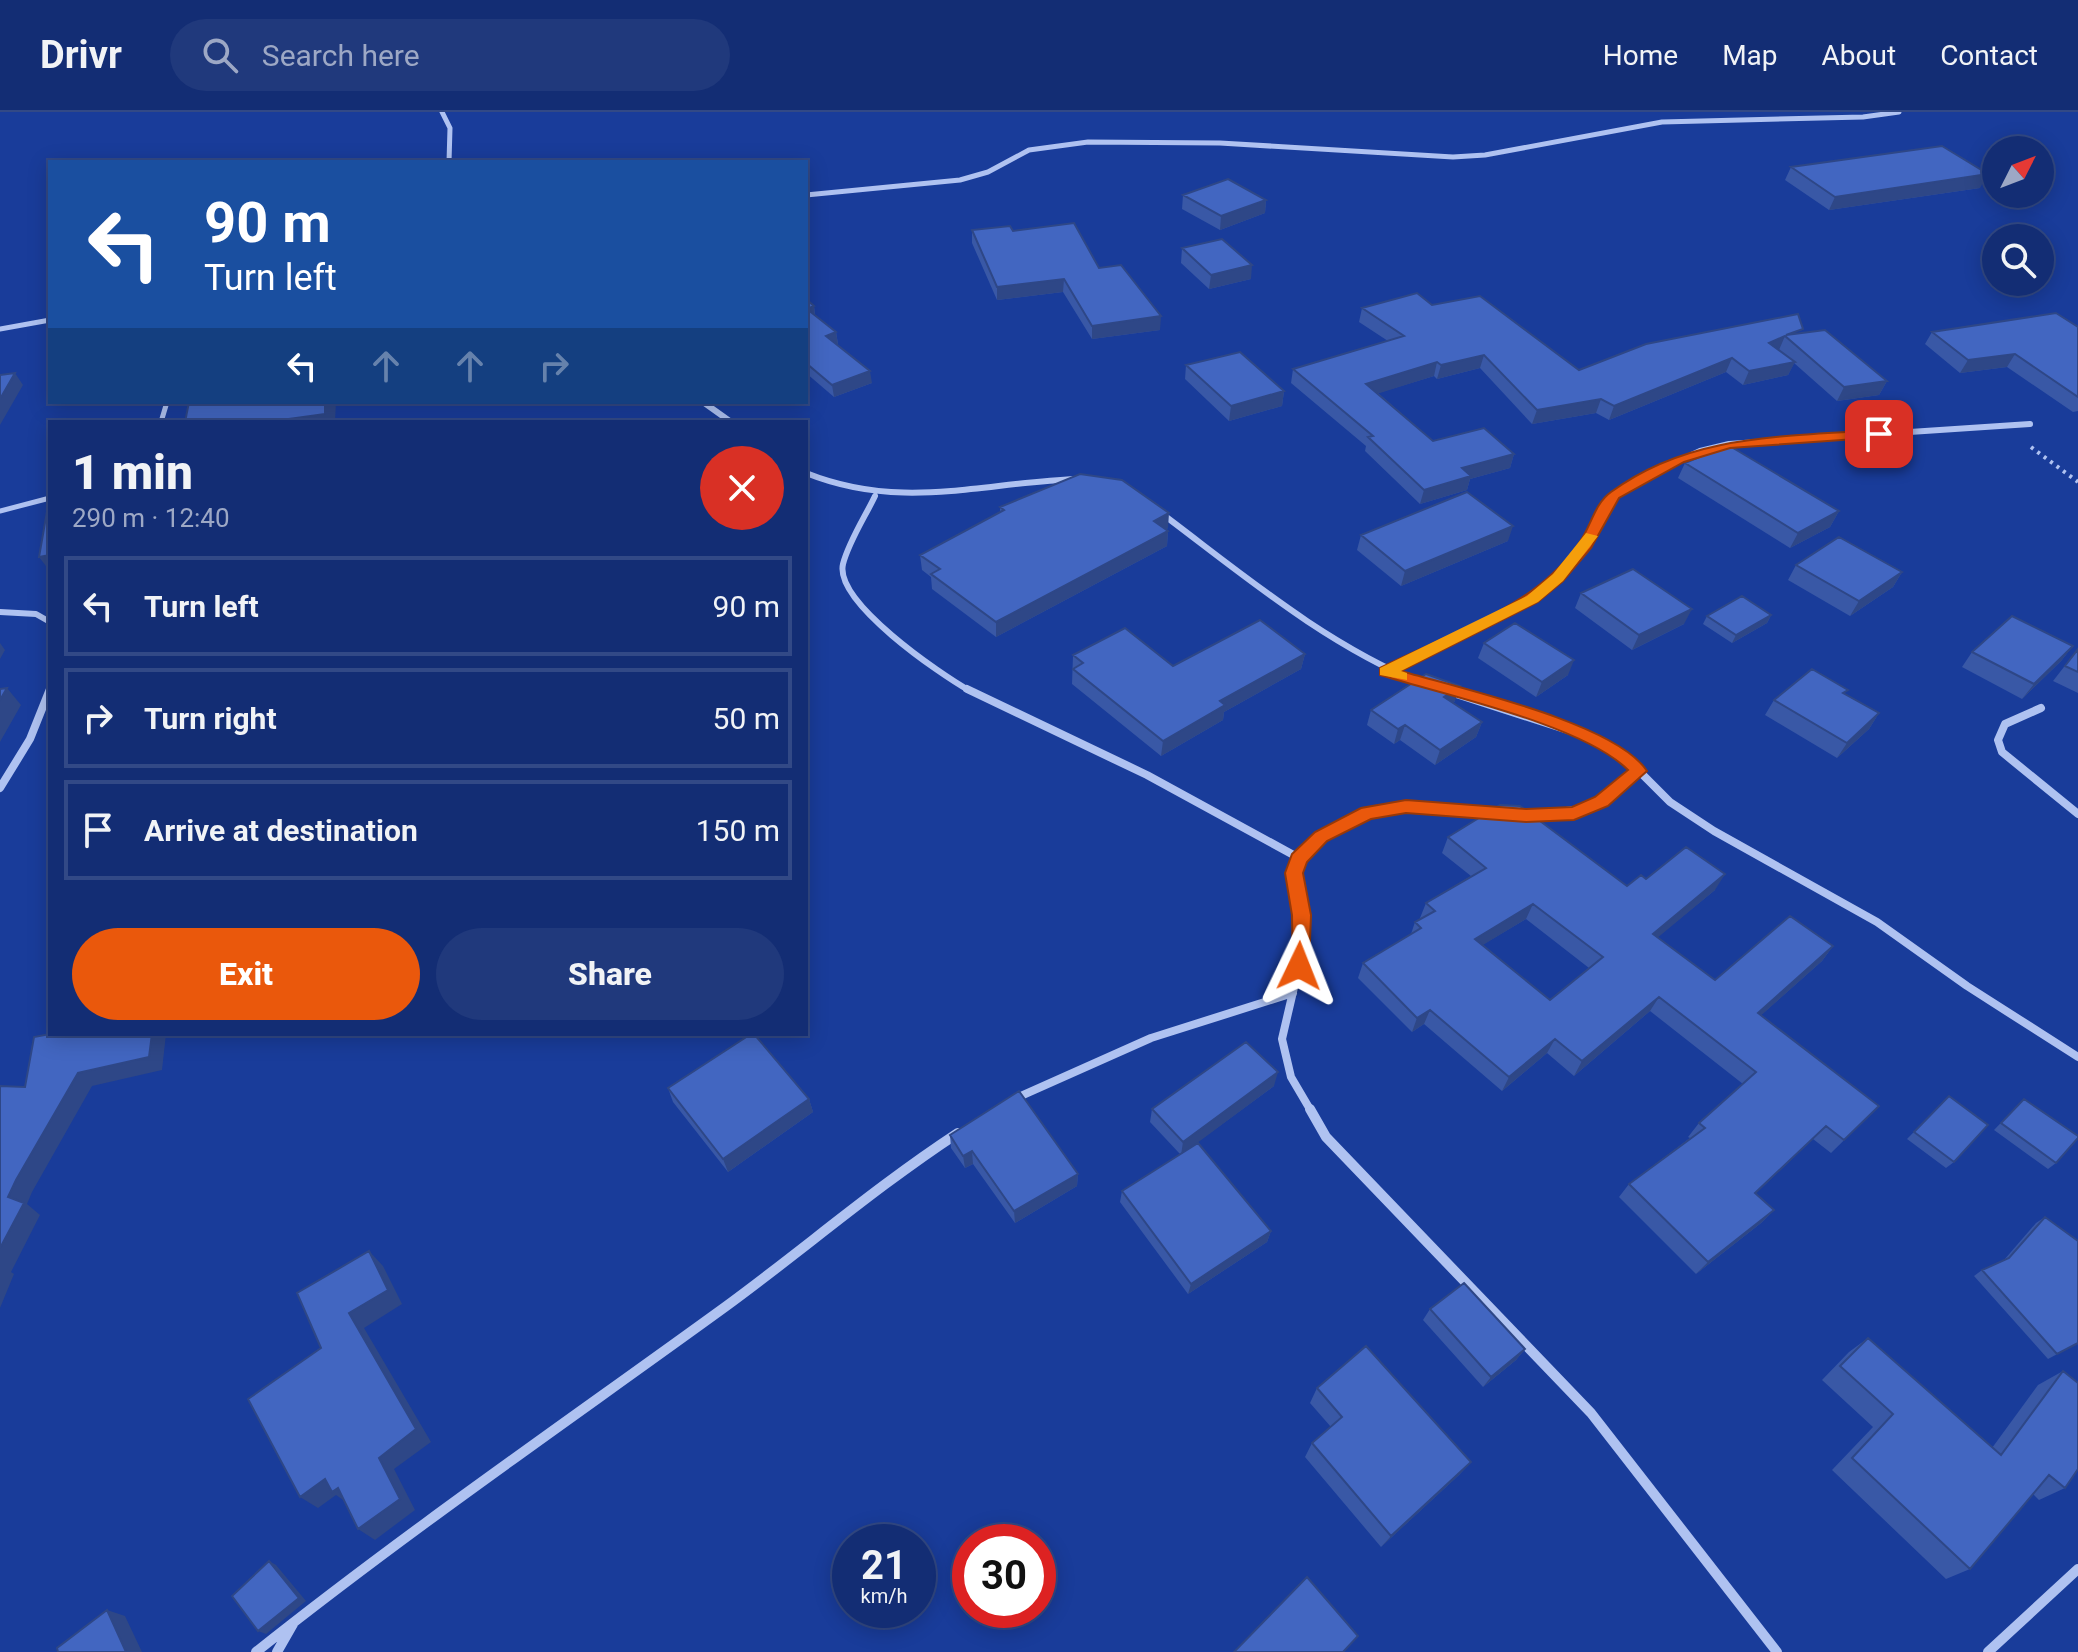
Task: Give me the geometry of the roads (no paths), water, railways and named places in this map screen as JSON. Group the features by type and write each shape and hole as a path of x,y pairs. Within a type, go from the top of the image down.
{"street":[{"path":"442,112 450,128 449,160"},
{"path":"808,195 960,180 988,172 1029,150 1088,142 1220,143 1453,157 1485,155 1662,122 1749,122 1881,116 1899,112"},
{"path":"0,329 48,320"},
{"path":"706,404 728,420"},
{"path":"1386,671 1532,599 1558,578 1586,545 1605,506 1614,495 1624,487 1700,451 1729,444 2030,424"},
{"path":"808,474 875,496 1086,479"},
{"path":"875,496 843,564 843,580 853,597 892,634 943,676 1014,714 1147,775 1299,858"},
{"path":"1158,510 1327,635 1386,671 1427,685"},
{"path":"0,612 36,614 48,621"},
{"path":"1441,689 1586,734 1620,752 1670,802 1714,831 1865,914 2078,1057"},
{"path":"0,788 30,739 48,694"},
{"path":"2041,708 2005,724 1998,740 2002,752 2078,814"},
{"path":"1639,771 1602,802 1574,813 1526,816 1406,807 1367,813 1321,837 1299,858 1294,873 1302,915 1300,953 1282,1039 1291,1077 1326,1137 1591,1413 1777,1652"},
{"path":"1003,1105 1065,1072 1182,1025 1293,993"},
{"path":"256,1652 335,1587 756,1286 918,1158 967,1128"},
{"path":"1988,1652 2078,1569"},
{"path":"277,1652 295,1620"}],"lane":[{"path":"0,511 48,499"}]}
